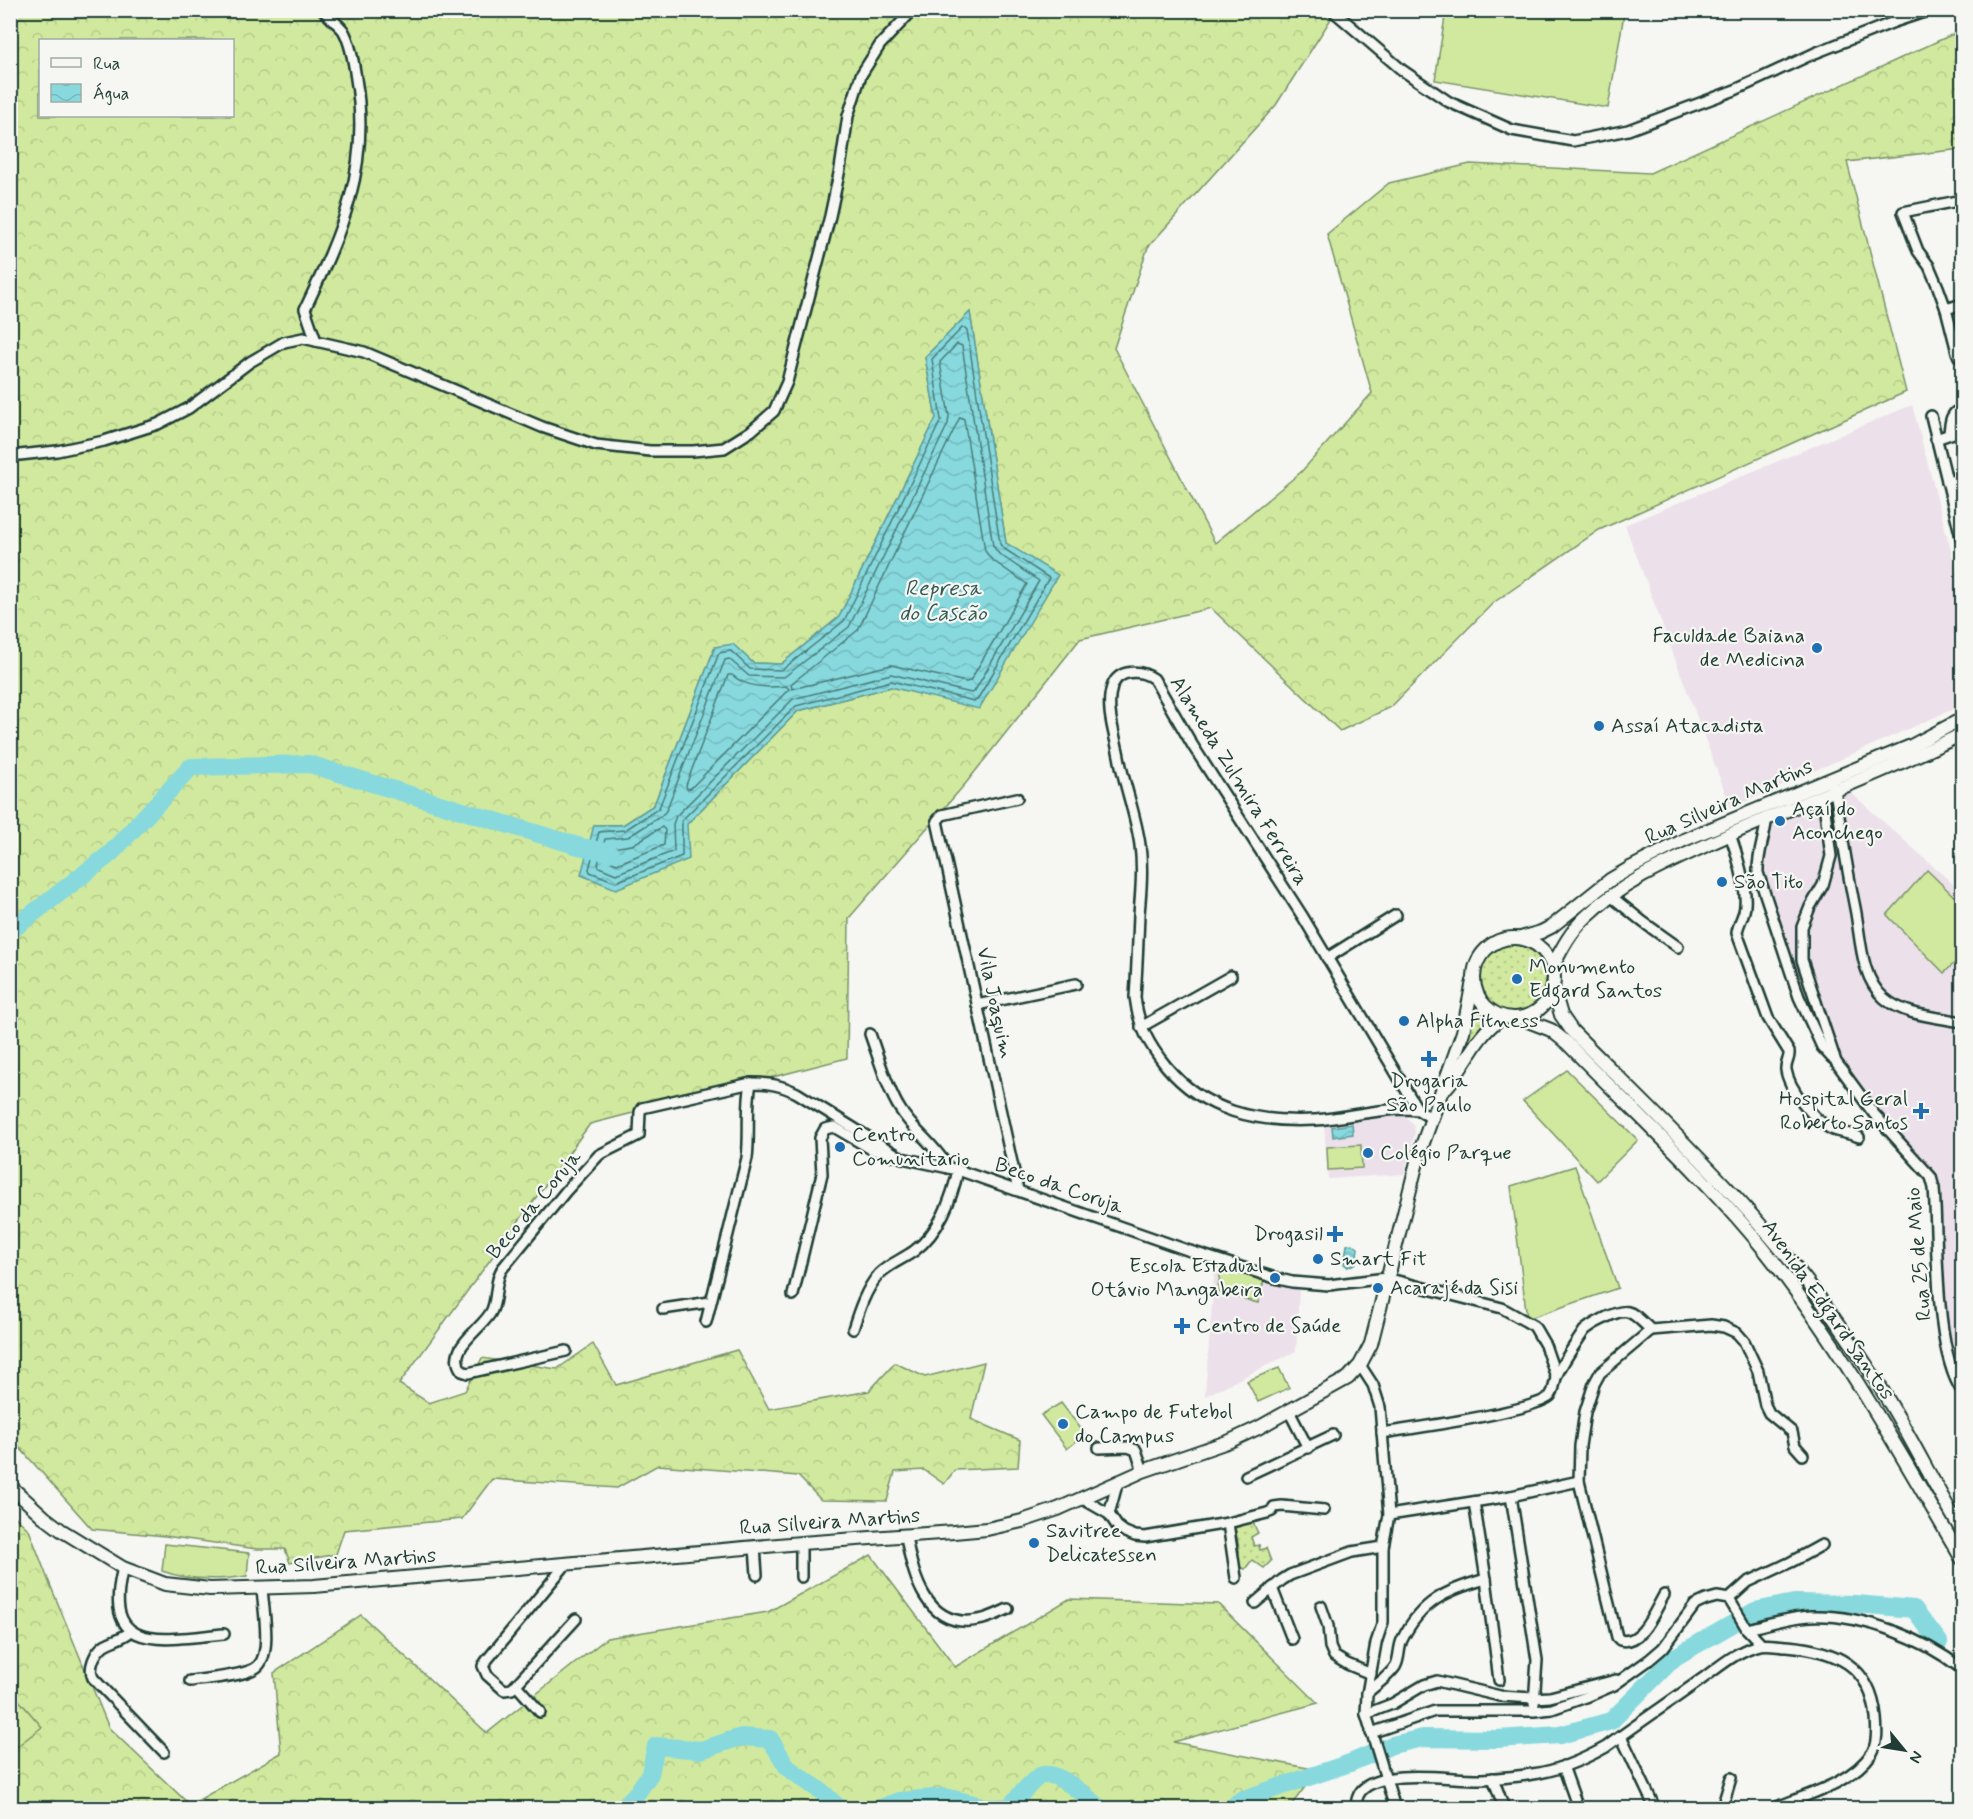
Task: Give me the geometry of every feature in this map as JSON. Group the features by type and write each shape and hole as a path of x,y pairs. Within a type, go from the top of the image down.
{"main road":[{"name":"Rua Silveira Martins","path":"1521,938 1551,927 1611,880 1684,840 1911,746 1962,719"},
{"name":"Rua Silveira Martins","path":"1553,966 1575,929 1588,915 1639,878 1767,817 1917,757 1962,734"},
{"path":"1503,938 1521,938 1535,943 1546,953 1553,966 1553,988 1546,1002 1535,1012 1520,1018 1502,1017 1488,1010 1477,997 1473,981 1476,962 1486,947 1503,938"},
{"name":"Rua Silveira Martins","path":"10,1486 60,1530 123,1568 150,1580 184,1587 314,1586 987,1529 1058,1509 1143,1471 1230,1442 1337,1385 1360,1365 1371,1344 1419,1154 1463,1032 1473,981"},
{"name":"Avenida Edgard Santos","path":"1553,988 1562,1015 1572,1031 1746,1209 1815,1292 1839,1324 1894,1411 1962,1531"},
{"name":"Rua Silveira Martins","path":"1443,1090 1481,1035 1502,1017"},
{"name":"Avenida Edgard Santos","path":"1520,1018 1551,1030 1567,1043 1675,1151 1767,1254 1810,1311 1887,1429 1962,1559"}],"street":[{"path":"316,341 305,309 343,225 356,180 359,154 359,94 353,62 344,32 323,10"},
{"path":"10,456 57,451 104,441 158,424 189,408 250,362 284,342 303,338 364,352 542,427 596,445 650,451 724,448 751,431 774,411 787,382 833,204 848,116 861,75 880,45 913,10"},
{"path":"1332,10 1402,70 1449,102 1512,130 1574,141 1628,130 1736,90 1815,53 1930,10"},
{"path":"1962,200 1903,212 1918,251 1929,266 1946,309 1957,352 1962,359"},
{"path":"1946,309 1962,304"},
{"path":"1949,434 1953,416 1956,411 1962,409"},
{"path":"1931,416 1962,534"},
{"path":"1936,439 1962,430"},
{"path":"1947,482 1962,478"},
{"name":"Alameda Zulmira Ferreira","path":"1418,1110 1394,1109 1315,1120 1274,1119 1229,1111 1202,1099 1186,1087 1158,1057 1141,1027 1136,997 1142,869 1140,843 1121,769 1110,703 1115,681 1126,673 1137,671 1154,679 1418,1110 1431,1118"},
{"path":"1828,779 1835,790 1846,870 1872,984 1883,997 1898,1007 1962,1022"},
{"name":"Rua 25 de Maio","path":"1823,796 1831,856 1823,885 1802,927 1801,949 1816,1004 1836,1062 1874,1114 1931,1177 1935,1188 1940,1296 1945,1340 1953,1375 1962,1391"},
{"name":"Vila Joaquim","path":"1017,798 942,815 938,823 1018,1190"},
{"path":"1767,817 1765,837 1757,863 1761,883 1790,972 1809,1021 1822,1047 1836,1062"},
{"path":"1730,834 1745,899 1744,912 1738,923 1737,933 1768,1018 1789,1052 1785,1068 1788,1077 1797,1095 1809,1111 1831,1129 1859,1137"},
{"path":"1612,897 1678,947"},
{"path":"1327,958 1396,915"},
{"path":"1141,1027 1231,976"},
{"path":"977,1005 1076,984"},
{"path":"870,1034 899,1108 917,1132 942,1157 948,1168"},
{"path":"706,1322 747,1158 748,1100 751,1083"},
{"name":"Beco da Coruja","path":"566,1351 468,1373 462,1371 458,1364 464,1343 486,1320 493,1309 497,1281 502,1269 566,1191 599,1155 639,1136 642,1108 751,1083 780,1084 902,1158 958,1170 1190,1251 1292,1282 1329,1285 1386,1278"},
{"path":"793,1295 822,1174 820,1138 825,1129 834,1127 873,1150 902,1158"},
{"path":"853,1329 859,1309 880,1274 891,1264 915,1250 931,1235 950,1198 958,1170"},
{"path":"1386,1278 1502,1308 1522,1318 1534,1326 1540,1335 1556,1377"},
{"path":"663,1309 710,1302"},
{"path":"1382,1432 1430,1426 1529,1406 1546,1399 1551,1395 1556,1377 1584,1331 1619,1310 1630,1312 1651,1330"},
{"path":"1664,1595 1641,1633 1630,1640 1620,1640 1617,1637 1579,1481 1580,1446 1585,1412 1600,1373 1651,1330 1712,1325 1724,1327 1737,1333 1744,1341 1758,1371 1765,1405 1769,1413 1792,1432 1795,1446 1803,1455"},
{"path":"1360,1365 1377,1395 1389,1515 1383,1547 1383,1622 1376,1643 1366,1714 1395,1809"},
{"path":"1289,1411 1308,1448"},
{"path":"1246,1476 1334,1435"},
{"path":"1099,1448 1128,1447 1136,1450 1143,1471"},
{"path":"1109,1514 1118,1481"},
{"path":"1389,1515 1511,1496 1579,1481"},
{"path":"1511,1496 1537,1660 1534,1711"},
{"path":"1081,1498 1109,1514 1117,1526 1125,1532 1145,1537 1228,1523 1267,1513 1274,1507 1324,1510"},
{"path":"1474,1502 1499,1680"},
{"path":"1228,1523 1236,1578"},
{"path":"906,1536 911,1565 918,1584 936,1610 949,1618 977,1621 1008,1609"},
{"path":"801,1543 801,1577"},
{"path":"1371,1733 1435,1711 1552,1709 1600,1691 1625,1677 1663,1648 1695,1605 1706,1599 1717,1597 1729,1599 1754,1579 1822,1545"},
{"path":"755,1547 757,1575"},
{"path":"1255,1604 1290,1575 1352,1552 1383,1547"},
{"path":"567,1563 483,1666 487,1675 504,1690 517,1686 576,1619"},
{"path":"123,1568 118,1599 121,1618 130,1632 136,1635 173,1639 224,1634"},
{"path":"1367,1694 1395,1667 1398,1650 1408,1629 1433,1600 1454,1589 1486,1579"},
{"path":"190,1681 236,1674 256,1668 260,1663 266,1642 262,1588"},
{"path":"1272,1588 1292,1638"},
{"path":"1729,1599 1748,1629 1761,1644"},
{"path":"1321,1606 1334,1656 1371,1674"},
{"path":"1748,1629 1811,1616 1847,1617 1883,1628 1920,1644 1947,1657 1962,1669"},
{"path":"130,1632 119,1640 102,1647 92,1665 91,1673 164,1752"},
{"path":"1356,1809 1357,1798 1363,1789 1385,1779 1438,1776 1493,1778 1534,1774 1585,1759 1731,1658 1761,1644 1801,1647 1842,1659 1852,1665 1868,1686 1876,1711 1878,1732 1873,1750 1862,1765 1845,1778 1774,1809"},
{"path":"1366,1714 1392,1704 1424,1685 1437,1681 1500,1696 1534,1698 1550,1697 1625,1677"},
{"path":"517,1686 540,1712"},
{"path":"1621,1736 1655,1809"},
{"path":"1563,1766 1578,1809"},
{"path":"1493,1778 1504,1809"},
{"path":"1722,1809 1731,1778"}],"shaded area":[{"name":"Faculdade Baiana de Medicina","path":"1912,405 1962,592 1962,705 1731,808 1625,525"},
{"name":"Hospital Geral Roberto Santos","path":"1848,790 1962,892 1962,1394 1948,1375 1938,1180 1820,1043 1762,866 1773,821"},
{"name":"Colégio Parque","path":"1405,1116 1413,1124 1415,1132 1404,1174 1328,1179 1324,1122"},
{"path":"1215,1265 1299,1288 1296,1351 1205,1396"}],"green space":[{"path":"1604,10 1624,14 1608,108 1435,80 1446,11"},
{"path":"10,11 1336,11 1276,105 1148,247 1114,348 1215,543 1301,472 1372,393 1327,234 1389,183 1470,164 1650,173 1962,30 1962,149 1847,162 1906,392 1599,530 1493,603 1391,707 1340,731 1211,608 1080,639 966,783 849,918 847,1058 590,1124 399,1384 429,1403 465,1391 482,1358 557,1369 593,1344 616,1385 737,1350 769,1409 869,1391 895,1363 925,1377 984,1362 971,1419 1020,1440 1018,1467 955,1470 944,1484 924,1470 895,1472 887,1501 821,1500 798,1476 658,1465 617,1488 492,1479 462,1519 344,1530 336,1554 290,1563 285,1549 257,1549 165,1536 92,1529 11,1438","holes":["970,312 1006,543 980,708 891,687 798,711 687,824 623,825 654,805 715,647 733,645 753,663 781,664 839,617 936,418 925,357"]},
{"path":"1927,870 1962,904 1962,956 1944,973 1887,915"},
{"path":"1507,945 1519,945 1531,950 1541,960 1546,978 1544,991 1531,1006 1519,1011 1507,1011 1495,1006 1485,996 1480,984 1480,972 1485,960 1495,950"},
{"path":"1473,1004 1493,1019 1477,1032 1452,1074"},
{"path":"1567,1070 1638,1140 1597,1181 1523,1101"},
{"path":"1361,1145 1362,1168 1328,1170 1327,1147"},
{"path":"1575,1166 1618,1288 1527,1319 1511,1186"},
{"path":"1222,1266 1264,1280 1258,1303 1217,1292"},
{"path":"1279,1368 1289,1388 1258,1402 1247,1381"},
{"name":"Campo de Futebol do Campus","path":"1061,1403 1085,1434 1067,1449 1041,1415"},
{"path":"10,1512 29,1530 109,1728 190,1805 281,1753 274,1673 361,1615 487,1733 607,1638 768,1612 871,1555 955,1667 1069,1599 1218,1604 1318,1703 1173,1742 1318,1770 1289,1808 11,1808"},
{"path":"1252,1521 1258,1533 1251,1537 1254,1546 1259,1545 1260,1550 1266,1548 1271,1561 1264,1568 1252,1560 1245,1569 1239,1567 1239,1548 1235,1527"},
{"path":"165,1544 249,1553 247,1576 204,1579 183,1577 162,1571"},
{"path":"11,1691 42,1727 10,1751"}],"water":[{"name":"Represa do Cascão","path":"970,312 1006,543 1058,575 979,709 891,687 798,711 687,824 689,859 616,889 581,875 594,825 623,825 654,805 715,647 733,644 753,663 781,664 839,617 936,418 925,357"},
{"path":"1352,1124 1353,1134 1333,1137 1332,1127"},
{"path":"1352,1244 1358,1248 1356,1263 1348,1267 1344,1264 1347,1245"}],"waterway":[{"path":"10,931 110,854 191,767 309,764 578,846 610,853"},
{"path":"1231,1808 1241,1800 1350,1763 1392,1745 1423,1738 1497,1739 1560,1735 1611,1721 1675,1657 1755,1611 1794,1603 1856,1604 1914,1609 1939,1642"},
{"path":"622,1808 637,1793 650,1774 656,1746 701,1750 741,1737 770,1739 788,1768 822,1792 839,1808"},
{"path":"881,1808 899,1801 945,1797 990,1808 1009,1807 1033,1781 1040,1776 1047,1775 1072,1785 1100,1808"}],"place":[{"name":"Faculdade Baiana de Medicina","path":"1817,648"},
{"name":"Assaí Atacadista","path":"1599,726"},
{"name":"Açaí do Aconchego","path":"1780,821"},
{"name":"São Tito","path":"1722,882"},
{"name":"Monumento Edgard Santos","path":"1517,979"},
{"name":"Alpha Fitness","path":"1404,1021"},
{"name":"Drogaria São Paulo","path":"1429,1059"},
{"name":"Hospital Geral Roberto Santos","path":"1921,1111"},
{"name":"Centro Comunitario","path":"840,1147"},
{"name":"Colégio Parque","path":"1368,1153"},
{"name":"Drogasil","path":"1335,1234"},
{"name":"Smart Fit","path":"1318,1259"},
{"name":"Escola Estadual Otávio Mangabeira","path":"1275,1278"},
{"name":"Acarajé da Sisi","path":"1378,1288"},
{"name":"Centro de Saúde","path":"1182,1326"},
{"name":"Campo de Futebol do Campus","path":"1063,1424"},
{"name":"Savitree Delicatessen","path":"1034,1543"}]}
